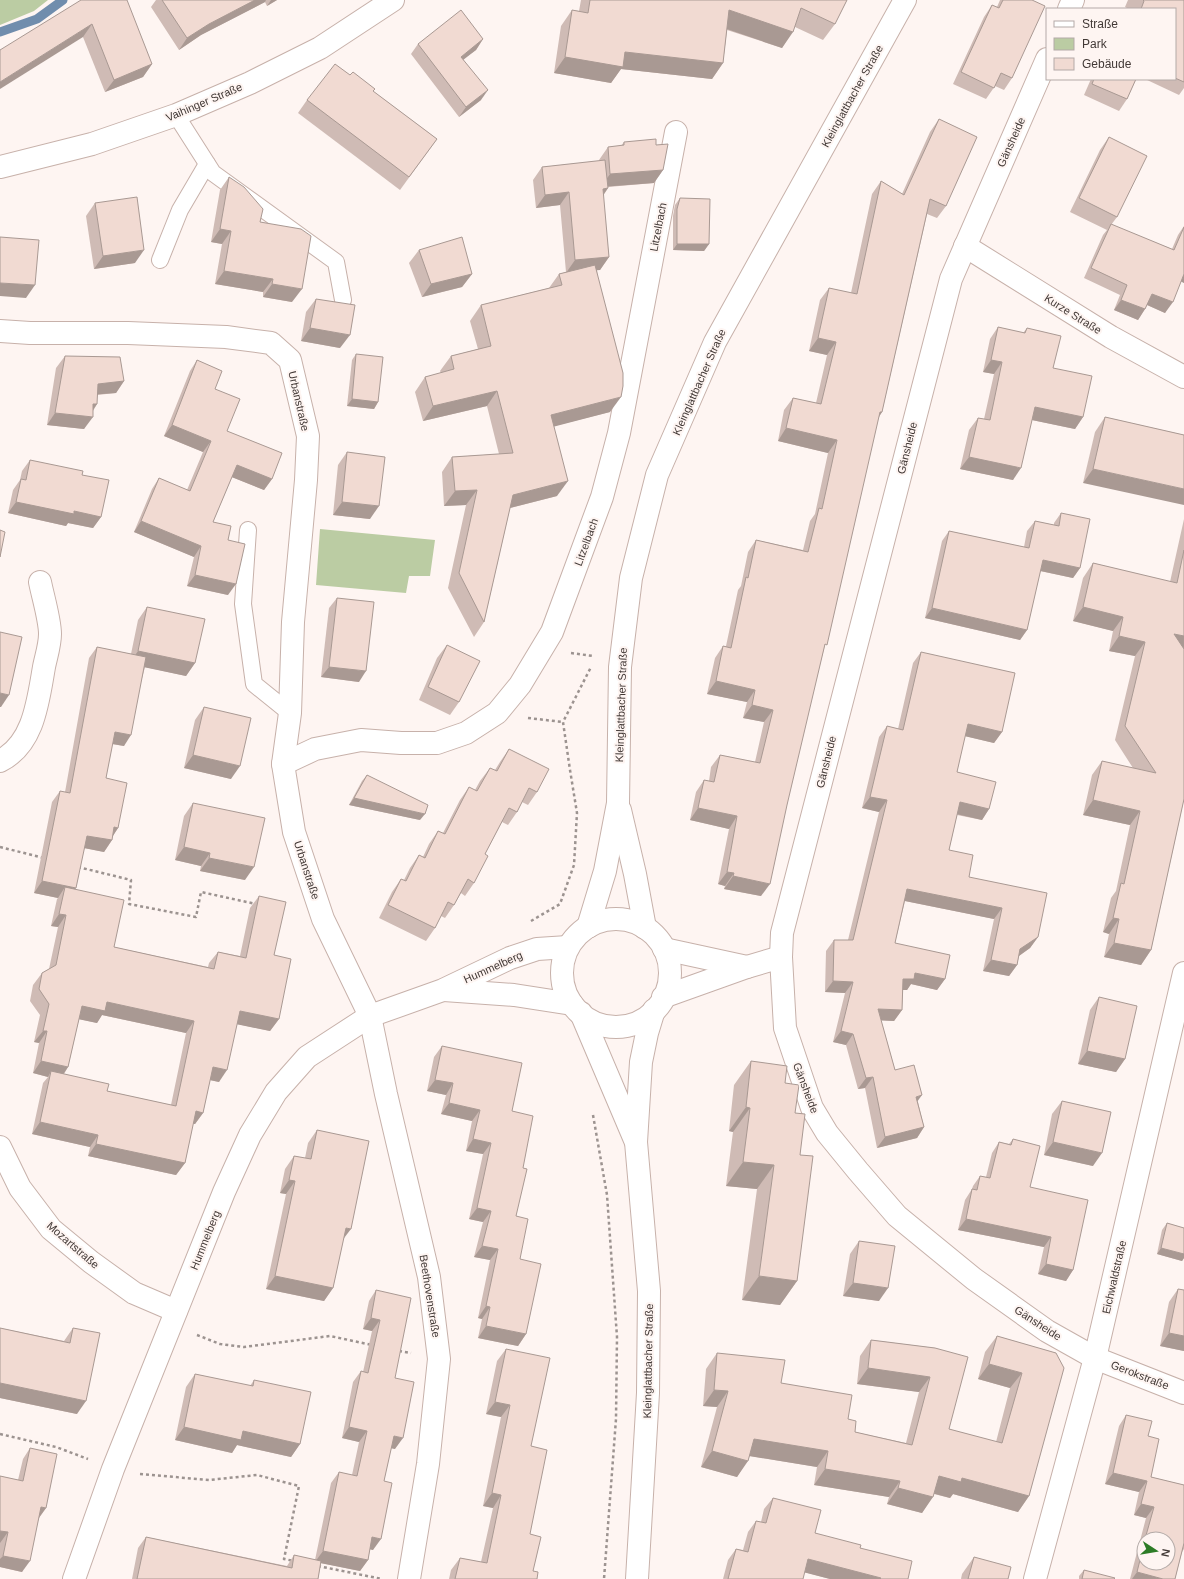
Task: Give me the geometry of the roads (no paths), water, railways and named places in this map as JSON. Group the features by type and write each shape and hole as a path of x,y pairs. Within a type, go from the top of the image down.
{"street":[{"name":"Vaihinger Straße","path":"0,167 92,144 176,115 250,83 320,48 393,0"},
{"name":"Kleinglattbacher Straße","path":"588,926 605,871 618,803 620,667 631,578 657,475 715,342 905,0"},
{"name":"Gänsheide","path":"1046,60 951,279 782,933 781,958 785,1028 812,1108 827,1133 897,1216 974,1279 1047,1331 1095,1358"},
{"name":"Litzelbach","path":"283,764 315,749 361,740 401,743 436,743 466,733 497,714 520,685 554,626 599,505 619,434 676,132"},
{"name":"Kurze Straße","path":"965,246 1111,338 1184,377"},
{"name":"Urbanstraße","path":"0,331 30,333 128,333 226,337 271,343 290,360 308,436 306,480 293,622 290,713 283,764 294,832 323,919 370,1016"},
{"path":"0,762 21,743 32,723 38,704 50,634 40,582"},
{"name":"Kleinglattbacher Straße","path":"618,803 635,874 645,928"},
{"name":"Kleinglattbacher Straße","path":"636,1142 576,1009 565,991 562,976 563,961 568,947 577,936 588,926 602,920 617,918 632,921 645,928 656,937 664,949 670,974 647,1033 641,1062 636,1142 649,1290 648,1393 637,1579"},
{"name":"Hummelberg","path":"74,1579 113,1469 234,1170 250,1134 276,1092 307,1057 370,1016 443,990 510,958 537,949 568,947"},
{"path":"664,949 747,967"},
{"path":"576,1009 594,1022 610,1026 626,1026 641,1020 659,1004 747,967 781,958"},
{"name":"Eichwaldstraße","path":"1035,1579 1095,1358 1184,973"},
{"name":"Hummelberg","path":"443,990 514,995 576,1009"},
{"name":"Beethovenstraße","path":"370,1016 386,1094 429,1277 440,1359 428,1464 409,1579"},
{"name":"Mozartstraße","path":"0,1147 20,1188 51,1229 91,1262 134,1293 176,1311"},
{"name":"Gerokstraße","path":"1095,1358 1184,1392"}],"lane":[{"path":"176,115 213,173 336,262 343,300"},
{"path":"160,260 180,210 208,164"},
{"path":"248,530 243,604 254,684 290,713"}],"waterway":[{"path":"0,32 37,19 63,0"}]}
